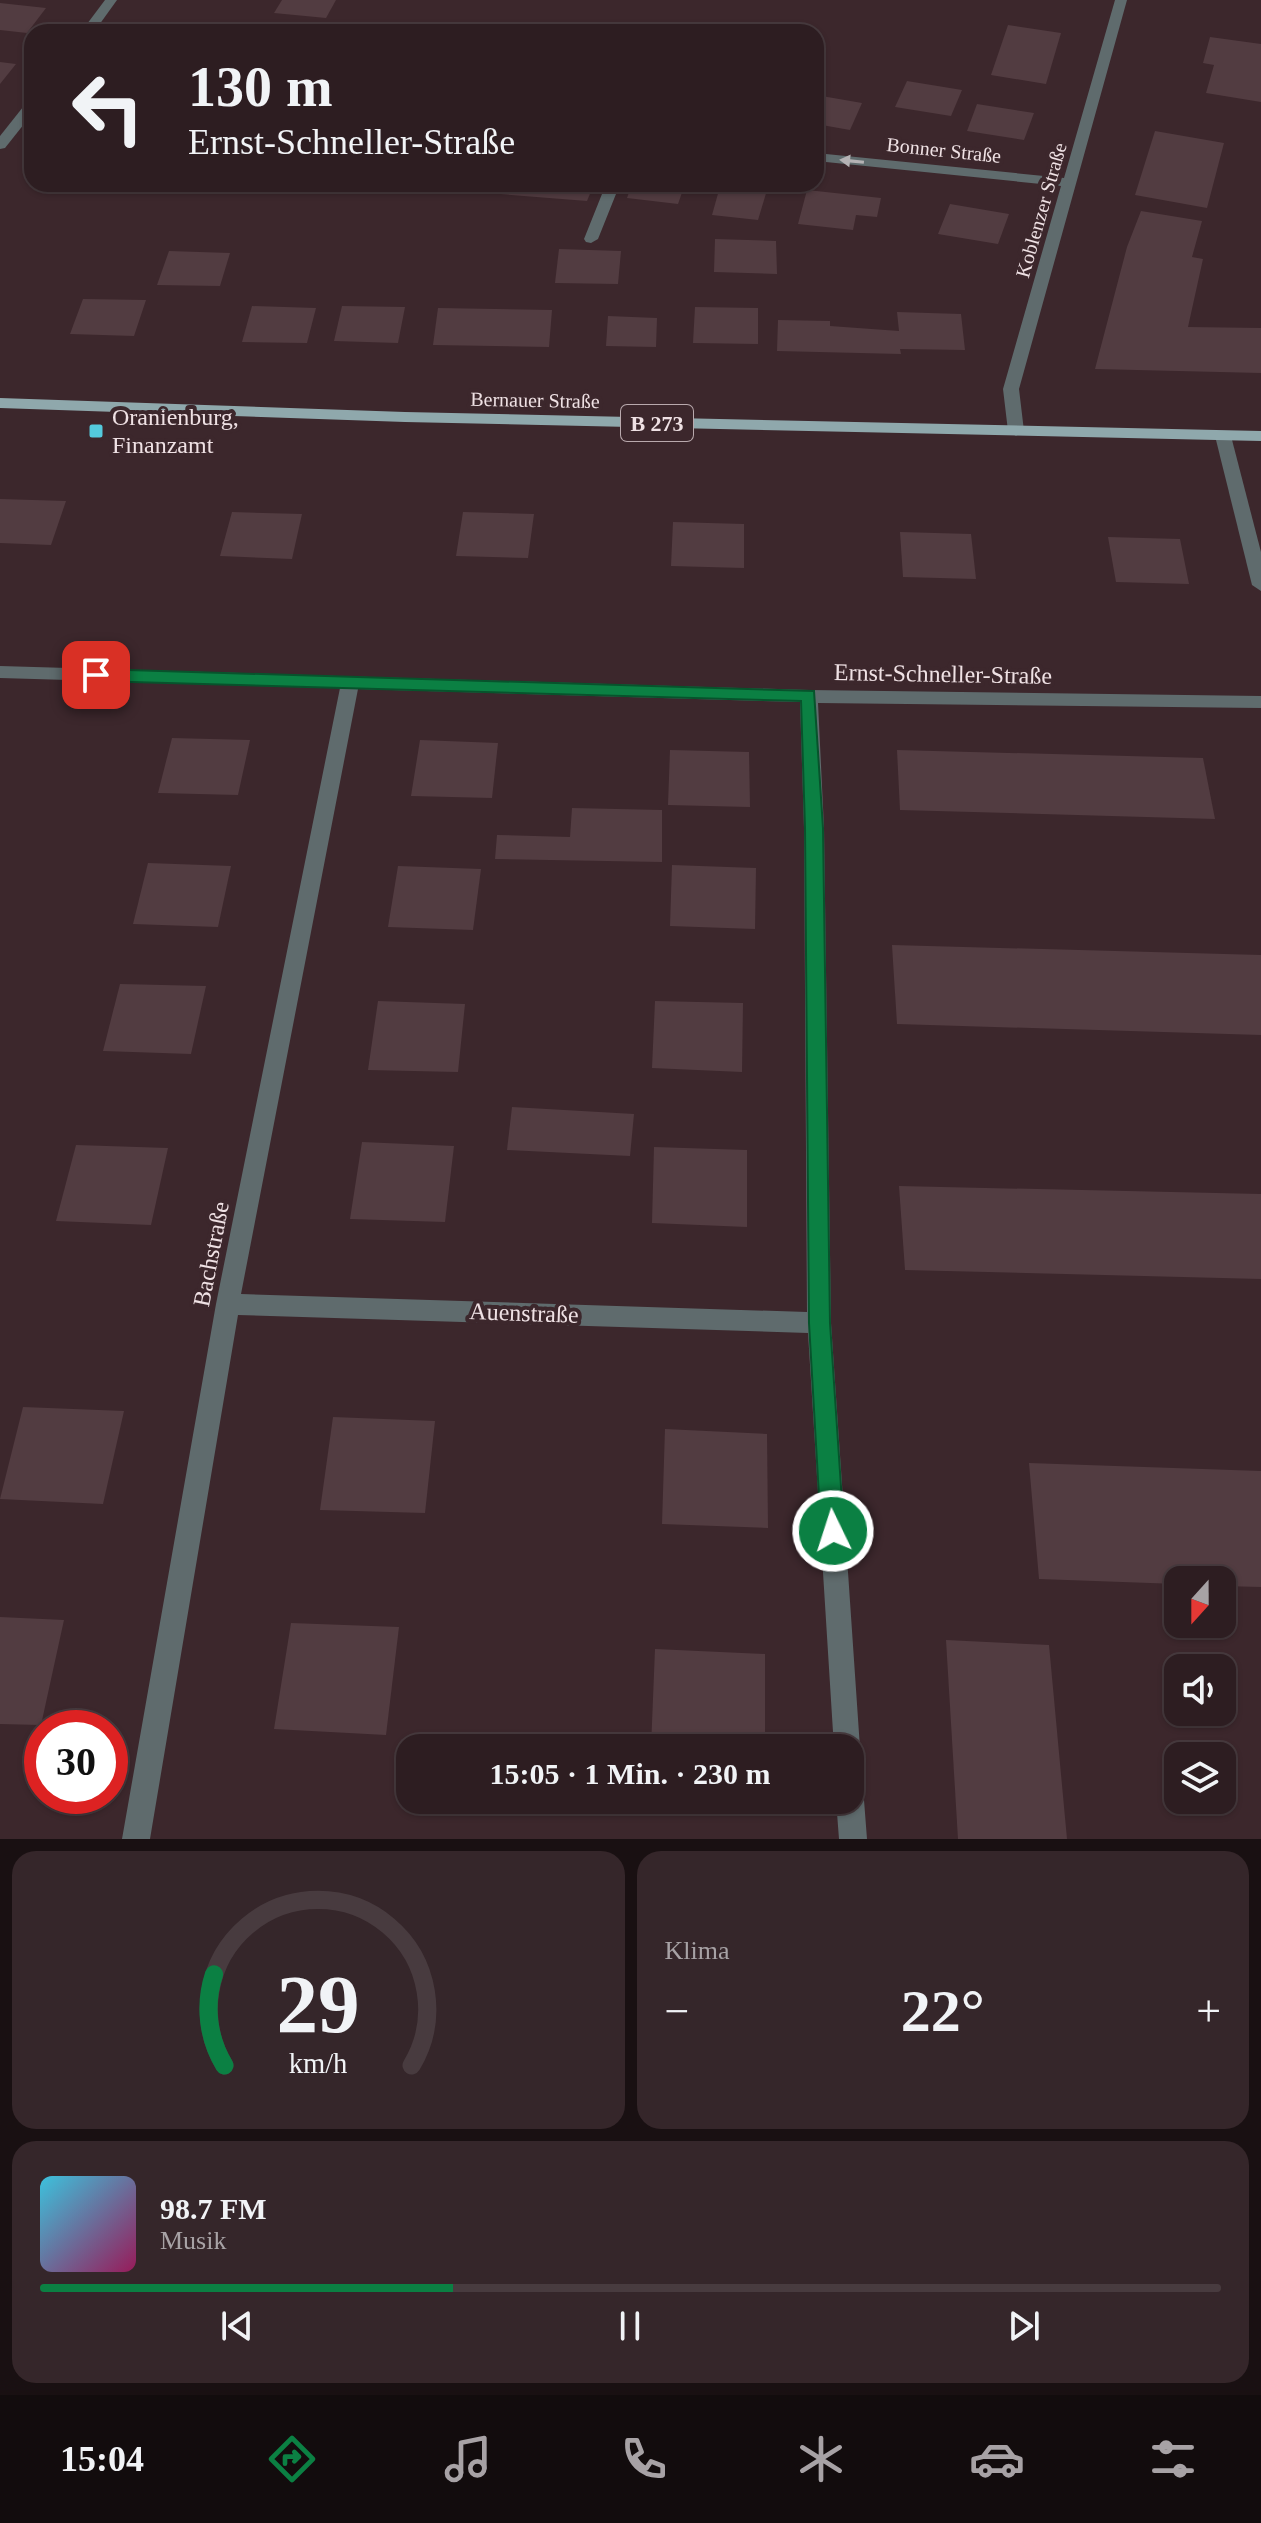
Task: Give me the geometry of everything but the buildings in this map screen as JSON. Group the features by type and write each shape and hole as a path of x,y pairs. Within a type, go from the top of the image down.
{"main road":[{"name":"Bernauer Straße","path":"0,403 405,417 1261,436"}],"street":[{"path":"93,24 111,0"},
{"name":"Koblenzer Straße","path":"1016,431 1011,389 1121,0"},
{"path":"0,145 24,115"},
{"name":"Bonner Straße","path":"824,158 1069,183"},
{"path":"591,239 610,192"},
{"path":"1223,436 1261,585"},
{"name":"Ernst-Schneller-Straße","path":"0,672 809,696 1261,702"},
{"name":"Bachstraße","path":"136,1839 228,1304 351,681"},
{"path":"809,696 814,828 819,1323 846,1734"},
{"name":"Auenstraße","path":"228,1304 819,1323"},
{"path":"851,1814 853,1839"}],"place":[{"name":"Oranienburg, Finanzamt","path":"96,431"}],"route":[{"path":"96,675 809,696 814,828 819,1323 833,1531"}]}
